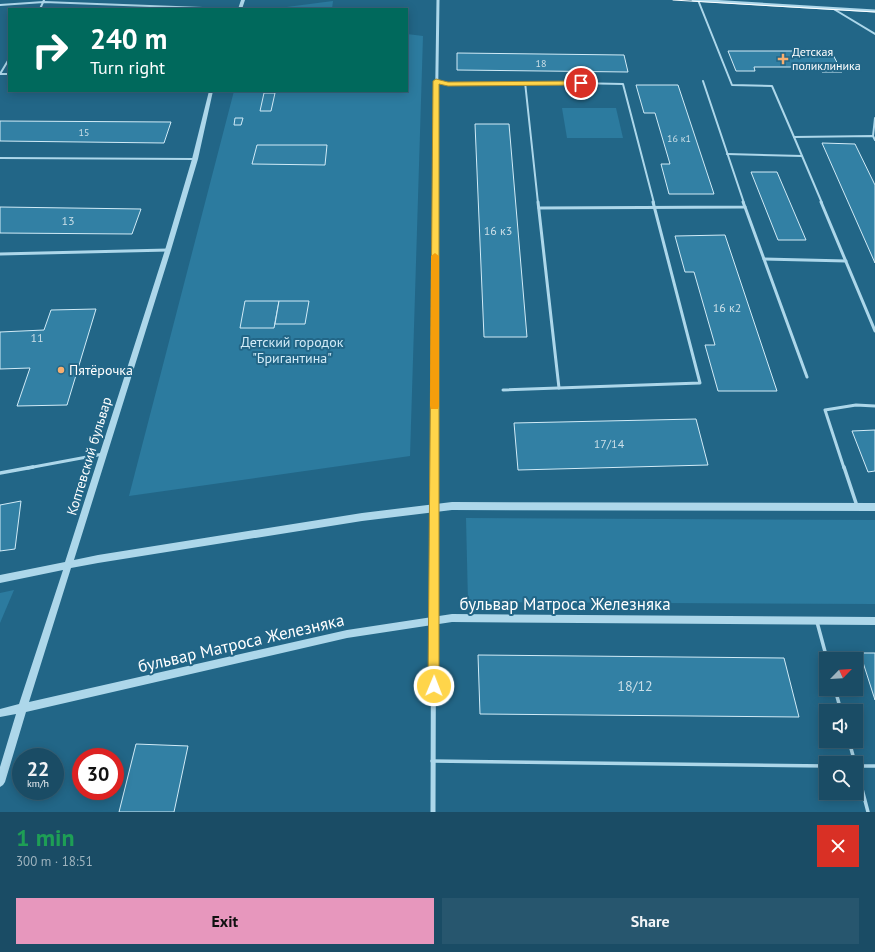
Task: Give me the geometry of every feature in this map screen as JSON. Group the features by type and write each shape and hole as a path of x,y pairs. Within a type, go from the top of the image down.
{"street":[{"path":"433,812 433,508 436,81 438,0"},
{"path":"693,0 875,11"},
{"name":"Коптевский бульвар","path":"0,782 35,667 168,250 195,159 211,92"},
{"path":"0,579 106,558 354,518 452,506 875,507"},
{"name":"бульвар Матроса Железняка","path":"0,713 348,634 434,620 460,618 875,621"}],"lane":[{"path":"698,0 732,84 772,86 875,331"},
{"path":"764,0 767,4"},
{"path":"0,5 44,1 206,8"},
{"path":"832,8 875,34"},
{"path":"0,74 8,61"},
{"path":"436,81 448,84 525,82 623,84 700,384 503,390"},
{"path":"703,81 745,207 807,377"},
{"path":"525,82 559,388"},
{"path":"875,118 873,136 875,140"},
{"path":"794,137 873,136"},
{"path":"727,154 802,156"},
{"path":"0,158 195,159"},
{"path":"539,208 745,207"},
{"path":"0,254 168,250"},
{"path":"764,259 846,261"},
{"path":"857,506 825,410 856,406 875,406"},
{"path":"0,473 103,454"},
{"path":"816,621 825,652"},
{"path":"432,761 819,766"},
{"path":"863,766 875,766"},
{"path":"863,793 868,812"}],"green space":[{"path":"333,1 332,8 279,8"},
{"name":"Детский городок \"Бригантина\"","path":"408,34 423,36 410,456 129,496 234,92 408,92"},
{"path":"562,108 616,108 623,138 567,138"},
{"path":"466,518 875,520 875,604 468,602"},
{"path":"14,590 0,623 0,593"}],"building":[{"name":"Детская поликлиника","path":"728,51 831,51 842,72 822,72 819,67 754,67 755,71 736,71"},
{"path":"457,53 624,55 628,72 457,70"},
{"path":"636,85 678,85 714,194 669,194 661,164 670,164 655,113 644,113"},
{"path":"264,93 275,93 271,111 260,111"},
{"path":"235,118 243,118 241,125 234,125"},
{"path":"0,121 171,122 164,143 0,141"},
{"path":"475,124 509,124 527,337 484,337"},
{"path":"822,143 855,144 875,185 875,263"},
{"path":"257,145 327,145 325,165 252,164"},
{"path":"751,172 777,172 806,240 778,240"},
{"path":"0,207 141,209 132,234 0,233"},
{"path":"725,235 777,391 718,391 705,345 715,345 694,272 685,272 675,236"},
{"path":"245,301 279,301 274,328 240,328"},
{"path":"279,301 309,301 305,324 275,324"},
{"path":"96,309 67,405 17,406 30,368 0,369 0,332 44,330 51,310"},
{"path":"696,419 708,465 518,470 514,423"},
{"path":"875,430 875,471 868,472 852,431"},
{"path":"21,501 15,549 0,551 0,505"},
{"path":"863,653 875,653 875,700 863,662"},
{"path":"478,655 784,658 799,717 480,714"},
{"path":"136,744 188,746 174,812 119,812 122,800 124,800 124,792"}],"tram line":[{"path":"673,0 875,12"}],"slow traffic":[{"path":"434,406 435,256"}],"place":[{"name":"Детская поликлиника","path":"783,59"},
{"name":"Пятёрочка","path":"61,370"}],"route":[{"path":"434,686 433,508 436,81 448,84 525,82 581,83"}]}
